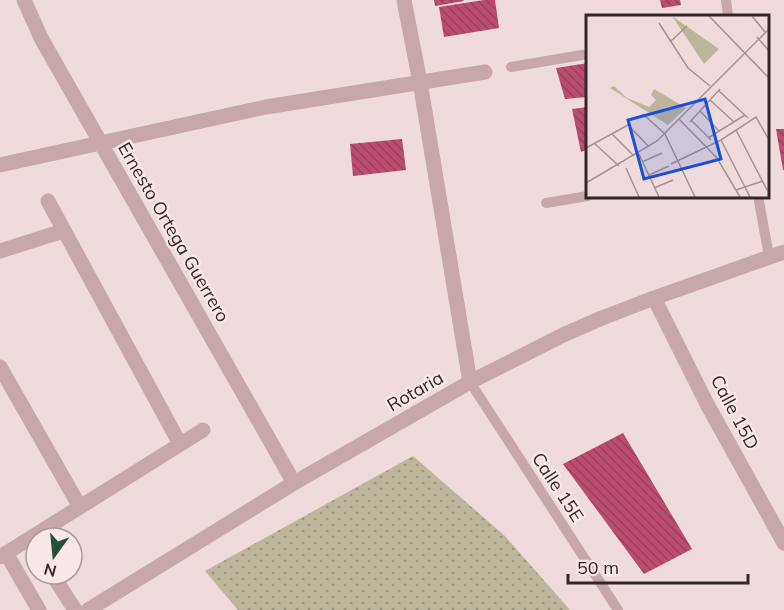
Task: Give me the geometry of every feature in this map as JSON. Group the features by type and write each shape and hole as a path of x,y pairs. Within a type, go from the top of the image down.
{"street":[{"name":"Ernesto Ortega Guerrero","path":"24,0 41,38 294,483"},
{"path":"404,0 420,82 470,382"},
{"path":"0,165 266,107 485,72"},
{"path":"48,201 180,444"},
{"path":"0,251 63,231"},
{"name":"Rotaria","path":"88,610 294,483 470,382 563,335 654,298 777,254"},
{"name":"Calle 15D","path":"654,298 707,404 784,543"},
{"path":"0,368 80,507"},
{"path":"55,526 80,507 203,430"},
{"path":"24,547 3,555 39,610"},
{"path":"60,586 75,610"}],"lane":[{"path":"726,0 728,15"},
{"path":"511,67 586,54"},
{"path":"546,203 586,196"},
{"path":"759,198 777,254"},
{"name":"Calle 15E","path":"470,382 618,610"}],"shaded area":[{"path":"413,456 505,536 570,610 238,610 205,571"}],"building":[{"path":"434,0 463,0 464,1 435,6"},
{"path":"495,0 499,28 444,37 439,7"},
{"path":"660,0 680,0 681,5 662,8"},
{"path":"586,63 586,97 565,99 556,68"},
{"path":"586,107 586,150 581,152 572,109"},
{"path":"776,129 784,129 784,170 783,170"},
{"path":"402,139 406,170 353,176 350,144"},
{"path":"623,433 692,549 644,574 563,464"}]}
